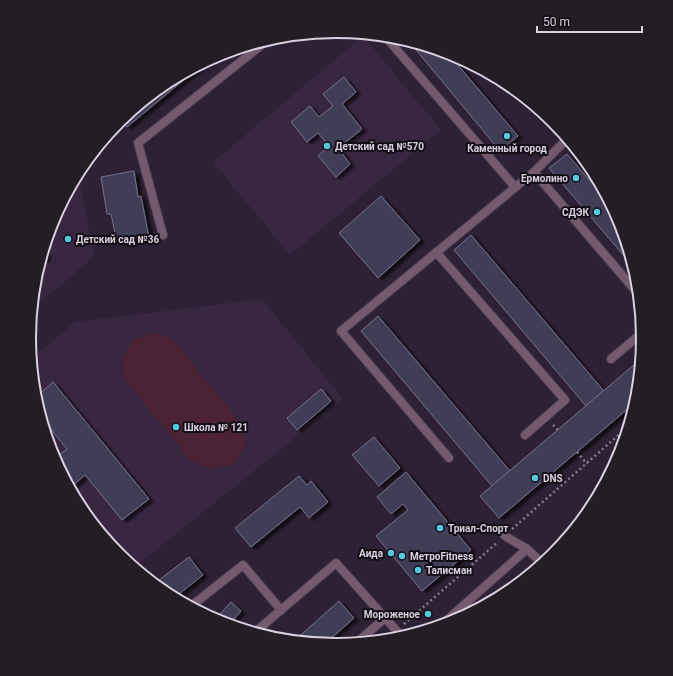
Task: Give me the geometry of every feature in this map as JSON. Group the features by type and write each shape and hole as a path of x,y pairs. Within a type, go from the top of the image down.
{"lane":[{"path":"390,42 515,187"},
{"path":"163,235 138,144 257,48"},
{"path":"449,458 341,331 534,172 564,142"},
{"path":"534,172 632,287"},
{"path":"436,252 565,400 525,435"},
{"path":"611,359 637,337"},
{"path":"499,529 505,536 526,549 539,560"},
{"path":"453,615 526,549"},
{"path":"260,628 336,563 398,632"},
{"path":"194,603 243,564 281,610"},
{"path":"363,637 385,618"}],"path":[{"path":"554,426 558,430"},
{"path":"577,452 587,464"}],"shaded area":[{"name":"Детский сад №570","path":"360,38 365,39 441,130 290,255 213,162"},
{"name":"Детский сад №36","path":"80,182 94,257 39,304 46,260 52,241 67,205"},
{"name":"Школа № 121","path":"262,299 343,399 138,564 98,521 76,488 59,453 46,416 39,377 37,353 75,322"},
{"path":"153,333 173,340 239,421 246,444 234,464 212,469 191,461 125,380 122,358 134,340"}],"building":[{"path":"415,48 433,53 455,62 518,136 500,151"},
{"path":"344,77 356,92 342,104 362,129 338,148 350,164 336,177 318,156 329,146 318,133 307,142 291,122 310,106 319,117 333,106 323,94"},
{"path":"186,78 127,127 125,125 138,112"},
{"path":"567,154 598,191 614,223 627,259 549,168"},
{"path":"134,171 138,197 141,196 149,238 117,243 111,214 107,214 101,177"},
{"path":"381,196 420,240 378,278 339,233"},
{"path":"471,235 604,391 586,406 454,250"},
{"path":"378,316 510,471 492,486 361,331"},
{"path":"635,364 629,408 499,518 480,496"},
{"path":"53,382 149,499 122,520 85,475 74,484 60,455 67,449 50,428 41,392"},
{"path":"321,389 331,401 297,430 287,418"},
{"path":"374,437 400,468 379,486 352,455"},
{"path":"406,472 471,550 422,591 376,536 408,510 403,504 391,514 377,497"},
{"path":"299,476 307,485 311,481 328,502 309,518 300,507 251,547 235,528"},
{"path":"189,557 203,575 179,594 159,580"},
{"path":"339,601 354,618 332,638 299,636"},
{"path":"231,602 241,611 233,620 219,615"}],"place":[{"name":"Каменный город","path":"507,136"},
{"name":"Детский сад №570","path":"327,146"},
{"name":"Ермолино","path":"576,178"},
{"name":"СДЭК","path":"597,212"},
{"name":"Детский сад №36","path":"68,239"},
{"name":"Школа № 121","path":"176,427"},
{"name":"DNS","path":"535,478"},
{"name":"Триал-Спорт","path":"440,528"},
{"name":"Аида","path":"391,553"},
{"name":"МетроFitness","path":"402,556"},
{"name":"Талисман","path":"418,570"},
{"name":"Мороженое","path":"428,614"}]}
